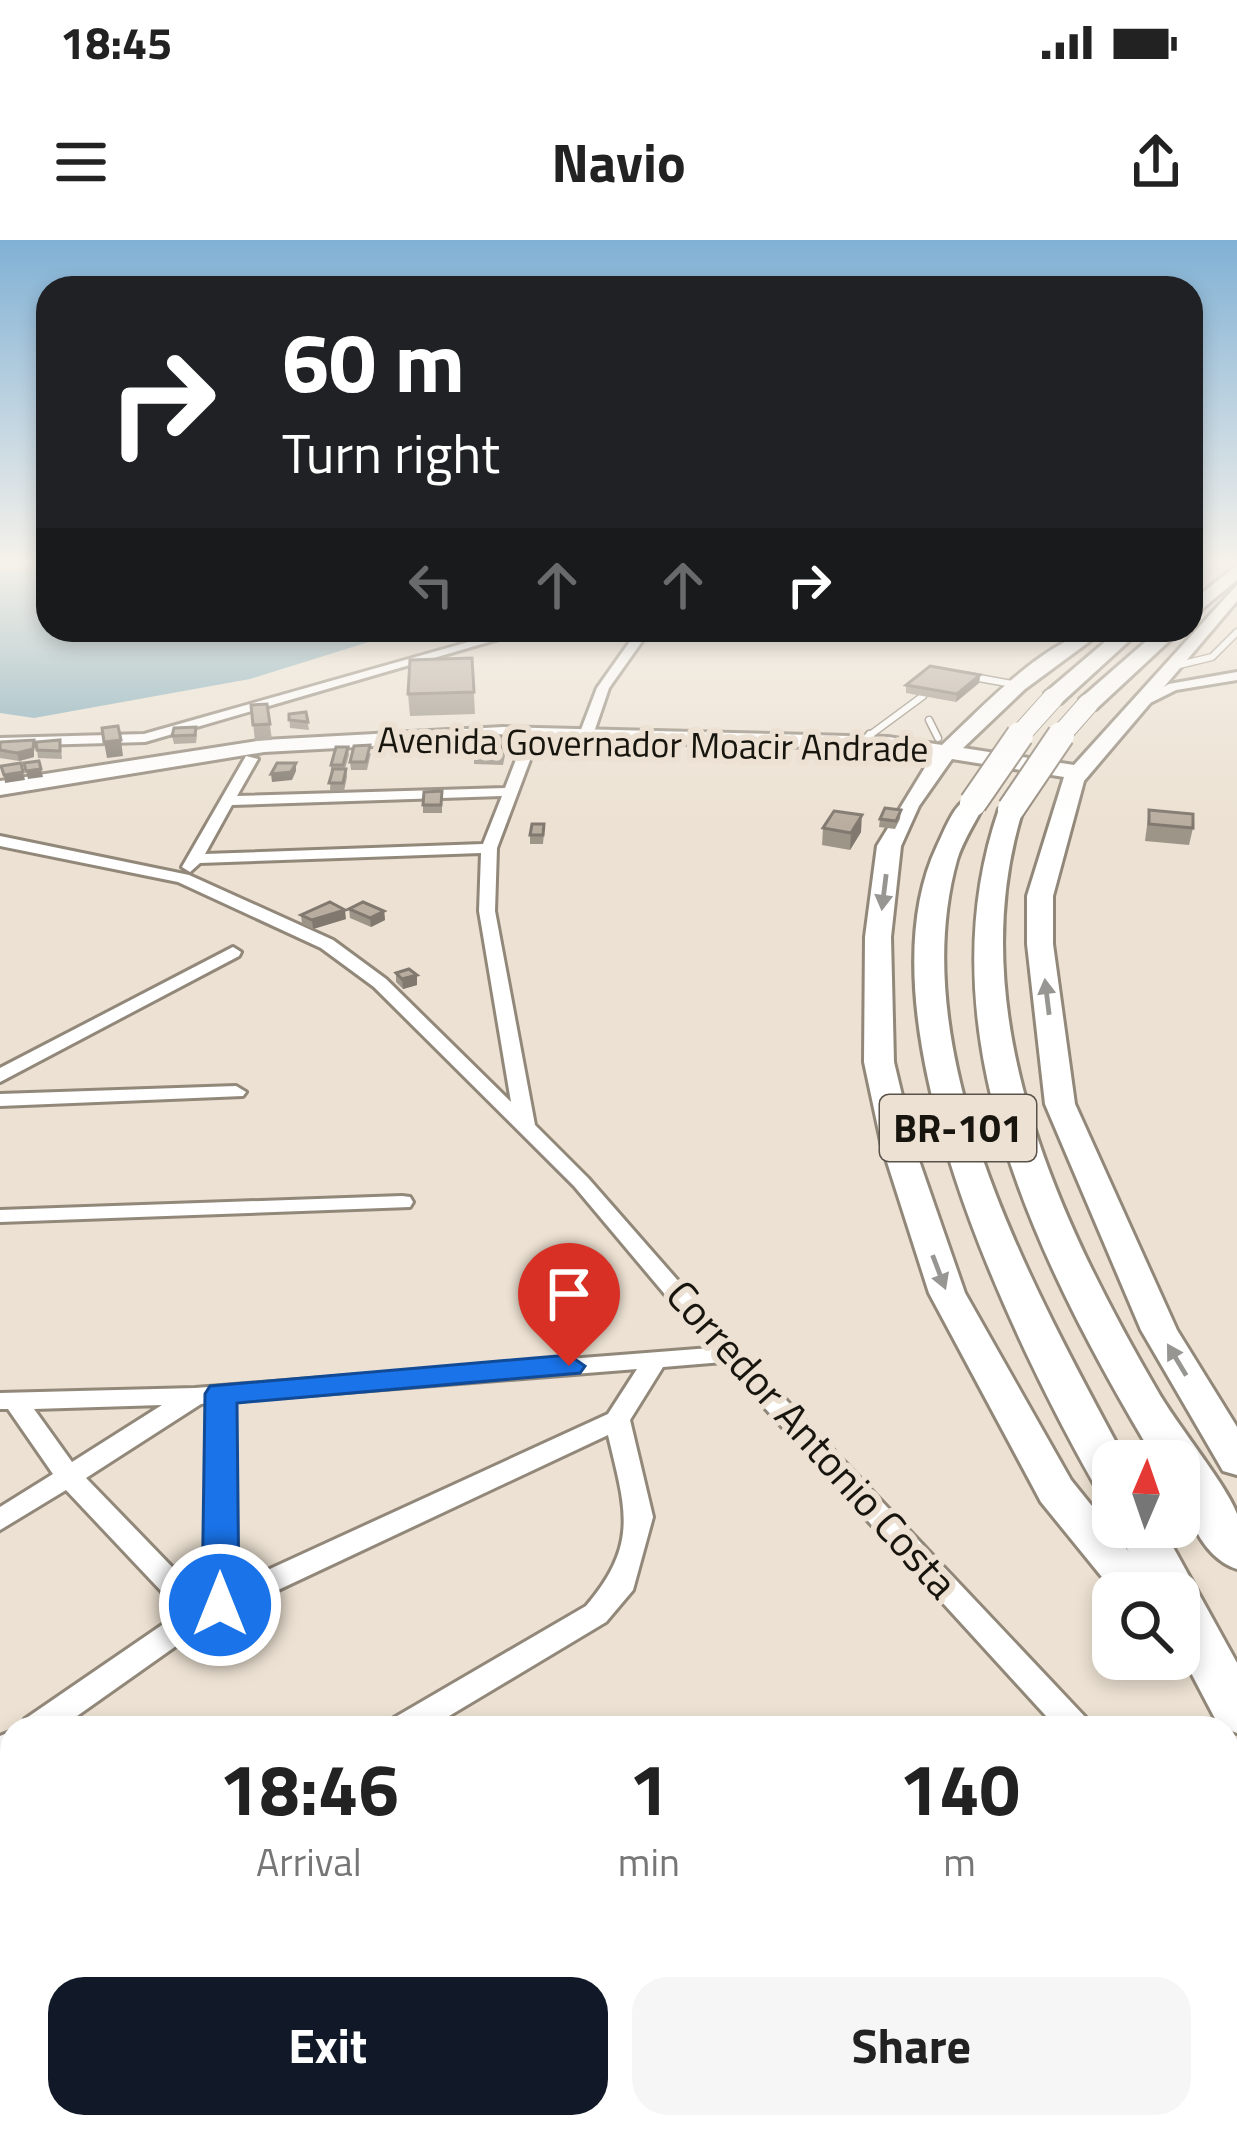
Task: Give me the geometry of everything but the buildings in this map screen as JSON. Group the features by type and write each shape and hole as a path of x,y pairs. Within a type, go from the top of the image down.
{"highway":[{"name":"BR-101","path":"1094,1440 1007,1264 947,1088 930,980 931,939 944,862 973,803 1012,744 1053,698 1109,650"},
{"path":"1149,650 1088,704 1047,751 1011,808 989,893 994,1033 1021,1135 1099,1326 1237,1550"},
{"path":"1200,1644 1233,1706"}],"main road":[{"name":"BR-101","path":"1068,650 1018,685 976,724 936,749 889,846 878,938 879,1062 898,1146 947,1293 1056,1491 1123,1572"},
{"path":"1187,650 1076,776 1040,896 1040,944 1060,1104 1160,1330 1237,1461"},
{"name":"Avenida Governador Moacir Andrade","path":"0,788 154,762 406,736 586,735 889,746 936,749 1076,776"},
{"name":"Avenida Governador Moacir Andrade","path":"0,800 262,753 529,743 863,745"},
{"path":"889,746 918,765 936,749"},
{"path":"1200,1666 1233,1706"}],"street":[{"path":"0,746 145,738 455,650"},
{"path":"586,735 604,688 631,650"},
{"path":"1142,703 1173,687 1237,676"},
{"path":"145,738 154,762"},
{"path":"526,1127 487,910 489,848 529,743"},
{"path":"189,868 226,801 262,753"},
{"path":"226,801 507,792"},
{"name":"Corredor Antonio Costa","path":"0,841 189,868 356,963 526,1127 1065,1716"},
{"path":"189,868 489,848"},
{"path":"0,1076 233,952"},
{"path":"0,1100 236,1092"},
{"path":"0,1216 402,1202"},
{"path":"8,1401 208,1395 729,1354"},
{"path":"54,1716 210,1610 617,1420 656,1359"},
{"path":"0,1520 208,1395"},
{"path":"208,1395 210,1610"},
{"path":"8,1401 71,1479 210,1610"},
{"path":"423,1716 596,1615 623,1582 640,1517 617,1420"}],"lane":[{"path":"1172,667 1212,657 1219,650"},
{"path":"953,674 1018,685"},
{"path":"863,745 923,696"}],"water":[{"path":"0,650 344,650 250,679 34,718 0,713"}],"route":[{"path":"220,1605 221,1394 569,1366"}]}
